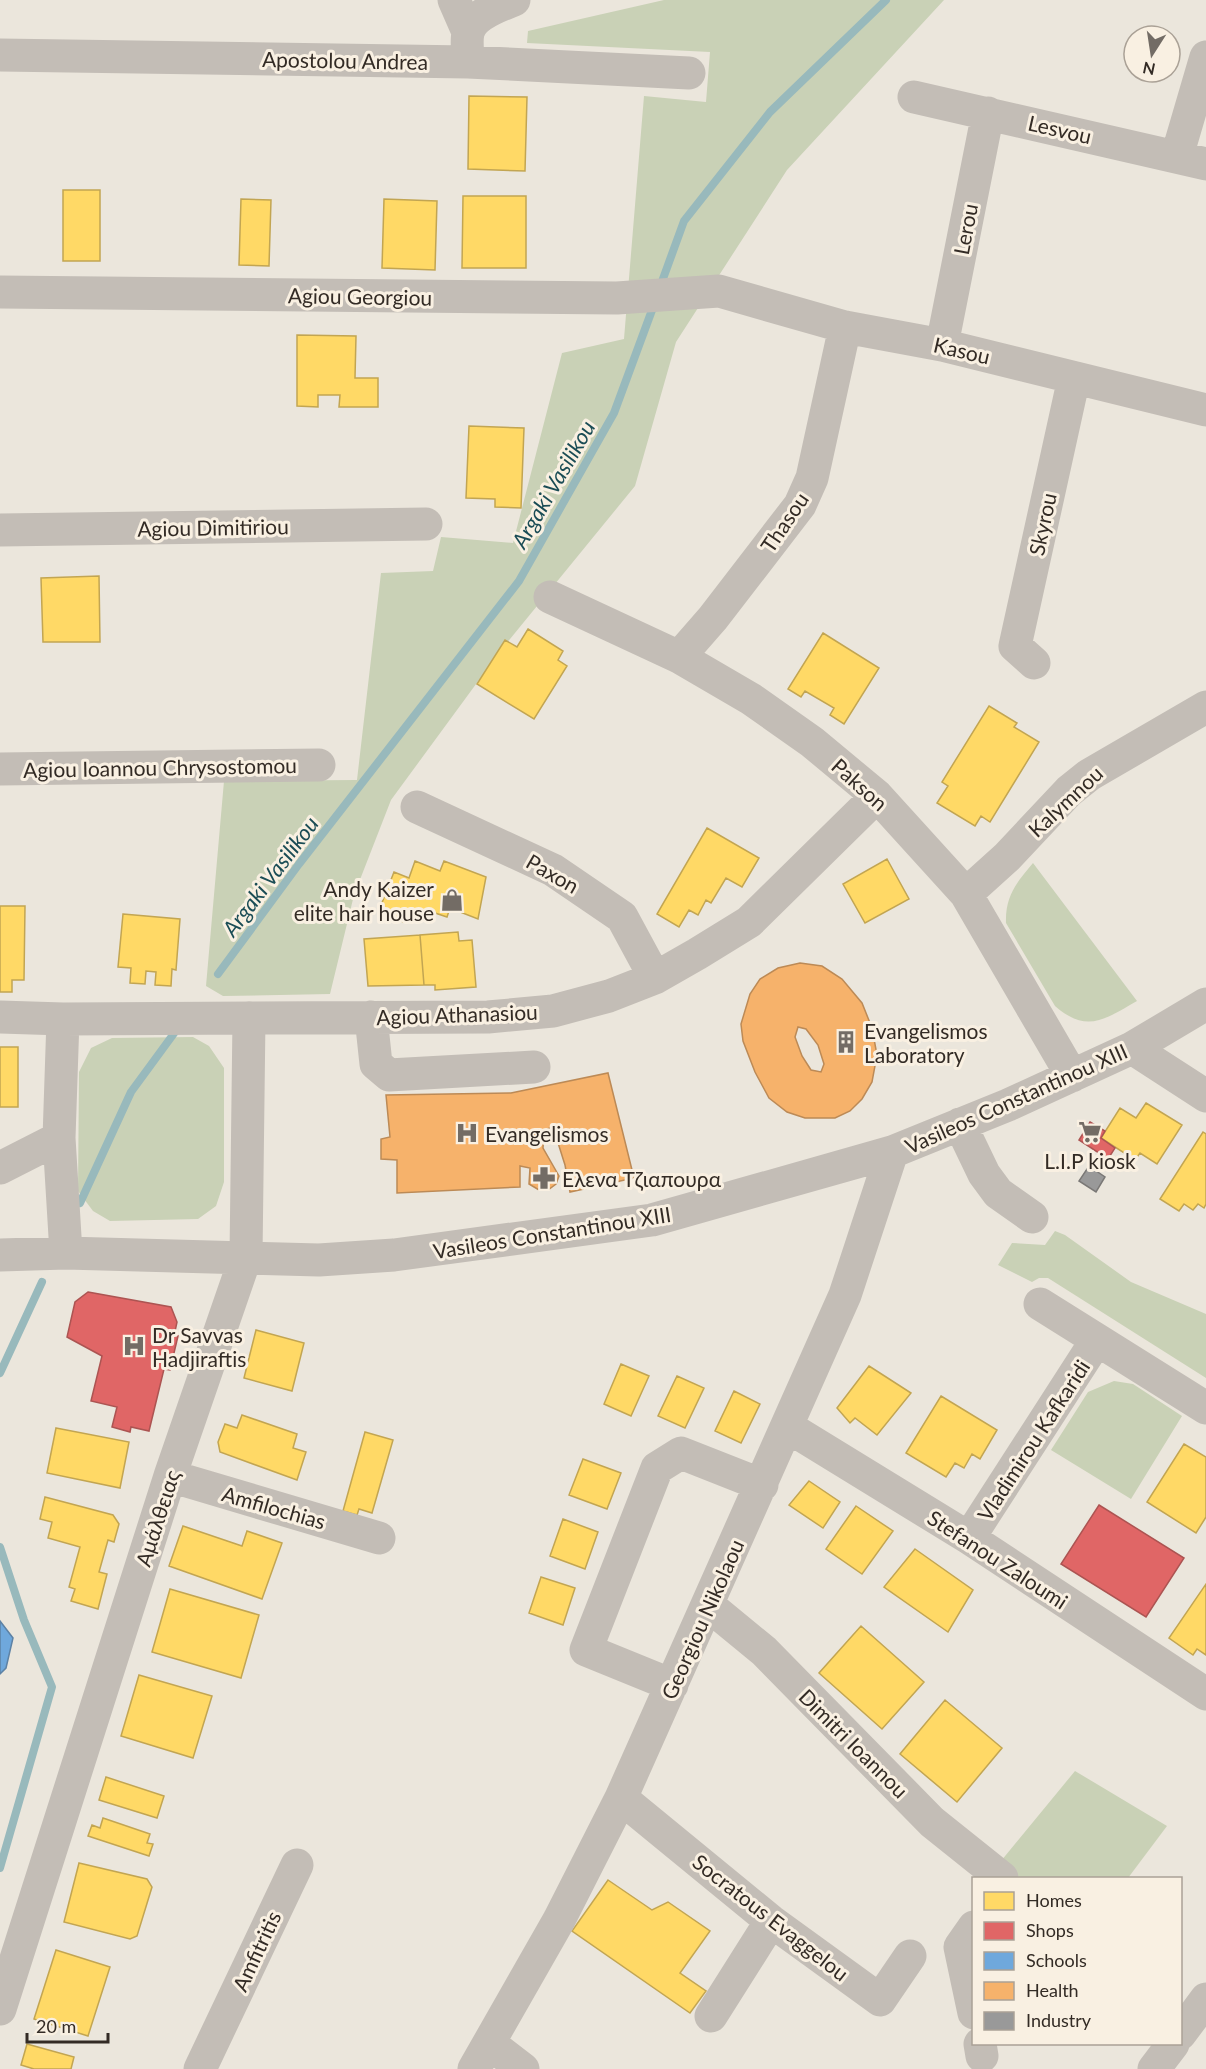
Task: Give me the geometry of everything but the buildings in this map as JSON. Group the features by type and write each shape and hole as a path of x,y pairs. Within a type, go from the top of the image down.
{"street":[{"path":"454,0 468,47"},
{"path":"468,47 482,16 514,0"},
{"name":"Apostolou Andrea","path":"0,55 468,47 689,73"},
{"path":"1192,160 1206,57"},
{"name":"Lesvou","path":"914,97 1192,160"},
{"name":"Lerou","path":"942,345 988,112"},
{"name":"Kasou","path":"719,291 845,327 942,345 1206,410"},
{"name":"Agiou Georgiou","path":"0,292 617,298 719,291"},
{"name":"Thasou","path":"678,657 713,618 800,505 812,478 845,327"},
{"name":"Skyrou","path":"1034,663 1015,646 1074,378"},
{"name":"Agiou Dimitiriou","path":"0,530 426,524"},
{"name":"Pakson","path":"550,597 678,657 751,699 812,742 877,796 966,894 1072,1076"},
{"name":"Kalymnou","path":"966,894 1007,858 1070,790 1089,775 1206,707"},
{"name":"Agiou Ioannou Chrysostomou","path":"0,769 320,765"},
{"name":"Agiou Athanasiou","path":"0,1017 63,1020 488,1017 553,1011 609,996 655,978 749,922 877,796"},
{"name":"Paxon","path":"417,807 553,870 622,917 655,978"},
{"name":"Vasileos Constantinou XIII","path":"0,1255 66,1253 246,1256 319,1260 394,1255 652,1220 892,1152 1072,1076 1132,1048 1206,1004"},
{"path":"371,1017 376,1064 389,1075 534,1067"},
{"name":"Αμάλθειας","path":"0,2008 170,1476 246,1256 249,1018"},
{"path":"63,1020 59,1138 66,1253"},
{"path":"1132,1048 1206,1096"},
{"path":"960,1124 984,1174 998,1193 1032,1217"},
{"path":"0,1168 59,1138"},
{"name":"Georgiou Nikolaou","path":"481,2056 559,1920 621,1798 845,1295 892,1152"},
{"path":"1040,1304 1206,1408"},
{"name":"Vladimirou Kafkaridi","path":"969,1538 1096,1341"},
{"name":"Stefanou Zaloumi","path":"788,1427 969,1538 1206,1694"},
{"path":"672,1685 586,1650 657,1468 681,1454 762,1485"},
{"name":"Amfilochias","path":"170,1476 379,1538"},
{"name":"Dimitri Ioannou","path":"708,1605 764,1651 932,1821 1001,1877"},
{"name":"Socratous Evaggelou","path":"621,1798 771,1922 880,2000 910,1956"},
{"name":"Amfitritis","path":"200,2069 297,1865"},
{"path":"711,2016 771,1922"},
{"path":"972,1931 960,1947 972,2004"},
{"path":"1154,2069 1172,2045"},
{"path":"481,2056 524,2069"}],"green space":[{"path":"664,0 944,0 787,170 676,342 635,486 501,650 391,800 354,895 330,994 223,996 206,986 224,781 357,780 381,573 433,571 441,537 513,543 562,353 624,339 644,96 706,102 710,52 527,43 528,31"},
{"path":"1033,863 1137,1001 1096,1021 1077,1020 1055,1006 1006,923 1010,897 1017,883"},
{"path":"193,1037 209,1046 224,1068 224,1182 216,1206 198,1219 110,1221 93,1211 78,1191 79,1072 91,1048 112,1038"},
{"path":"1055,1231 1065,1235 1131,1282 1206,1314 1206,1378 1048,1278 1039,1278 1032,1282 998,1265 1012,1243 1045,1245"},
{"path":"1114,1381 1133,1384 1182,1416 1131,1499 1051,1450 1088,1392"},
{"path":"1075,1771 1167,1826 1129,1877 1019,1877 1001,1861"}],"waterway":[{"name":"Argaki Vasilikou","path":"660,287 684,221 770,112 886,0"},
{"name":"Argaki Vasilikou","path":"218,974 299,864 519,581 614,413 655,302"},
{"name":"Argaki Vasilikou","path":"80,1203 131,1092 175,1032"},
{"name":"Argaki Vasilikou","path":"0,1373 42,1282"},
{"name":"Argaki Vasilikou","path":"0,1547 24,1620 52,1687 0,1868"}],"place":[{"name":"Andy Kaizer elite hair house","path":"452,900"},
{"name":"Evangelismos Laboratory","path":"846,1042"},
{"name":"L.I.P kiosk","path":"1090,1132"},
{"name":"Evangelismos","path":"467,1133"},
{"name":"Ελενα Τζιαπουρα","path":"544,1178"},
{"name":"Dr Savvas Hadjiraftis","path":"134,1346"}]}
